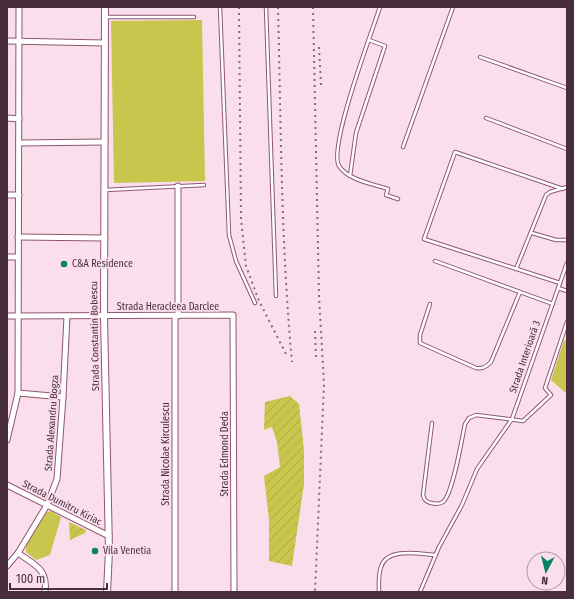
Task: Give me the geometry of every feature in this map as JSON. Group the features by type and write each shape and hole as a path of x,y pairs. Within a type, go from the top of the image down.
{"street":[{"path":"7,440 18,393 19,7"},
{"name":"Strada Constantin Bobescu","path":"105,7 104,316 109,536 107,592"},
{"path":"7,42 105,43"},
{"path":"7,118 19,119"},
{"path":"19,143 105,142"},
{"name":"Strada Nicolae Kirculescu","path":"175,592 178,186"},
{"path":"7,195 19,195"},
{"path":"18,238 104,238"},
{"path":"7,257 18,257"},
{"name":"Strada Heracleea Darclee","path":"7,316 233,315"},
{"name":"Strada Edmond Deda","path":"233,315 234,592"},
{"name":"Strada Alexandru Bogza","path":"7,566 18,553 47,505 58,471 67,316"},
{"path":"18,393 63,397"},
{"name":"Strada Dumitru Kiriac","path":"7,485 109,536"},
{"path":"18,553 41,568 46,581 45,592"}],"lane":[{"path":"220,7 229,235 236,261 255,303"},
{"path":"266,7 276,296"},
{"path":"380,7 348,101 336,155 339,166 350,176 388,188 386,195 398,199"},
{"path":"403,147 453,7"},
{"path":"105,17 194,17"},
{"path":"350,176 356,132 385,46 369,40"},
{"path":"480,57 567,88"},
{"path":"486,118 567,149"},
{"path":"560,283 424,239 455,152 563,189"},
{"path":"105,190 204,185"},
{"path":"516,269 532,233 546,195 550,192 567,187"},
{"path":"532,233 556,240 567,240"},
{"path":"435,261 553,304"},
{"name":"Strada Interioară 3","path":"420,592 435,556 457,515 477,469 512,420 567,263"},
{"path":"558,288 567,291"},
{"path":"430,304 420,336 420,343 476,368 482,368 491,362 520,292"},
{"path":"432,423 423,495 424,500 429,503 436,504 442,502 446,498 455,472 465,424 469,418 476,415 523,421 551,396 545,388 567,322"},
{"path":"379,592 381,566 385,560 397,554 435,556"}],"shaded area":[{"path":"202,20 205,181 114,183 111,21"},
{"path":"564,340 567,342 567,394 551,380"},
{"path":"290,396 299,404 304,450 304,484 292,566 269,561 269,520 264,476 280,467 277,442 272,427 264,430 265,402"},
{"path":"51,511 61,517 50,555 36,560 26,552 26,546 47,512"},
{"path":"69,522 86,530 85,533 70,540"}],"railway":[{"path":"239,7 241,219 246,266 259,301 286,354"},
{"path":"278,7 284,229 288,318 292,362"},
{"path":"313,7 319,296 324,384 315,592"},
{"path":"319,47 321,85"},
{"path":"315,331 316,358"}],"place":[{"name":"C&A Residence","path":"64,264"},
{"name":"Vila Venetia","path":"95,551"}]}
